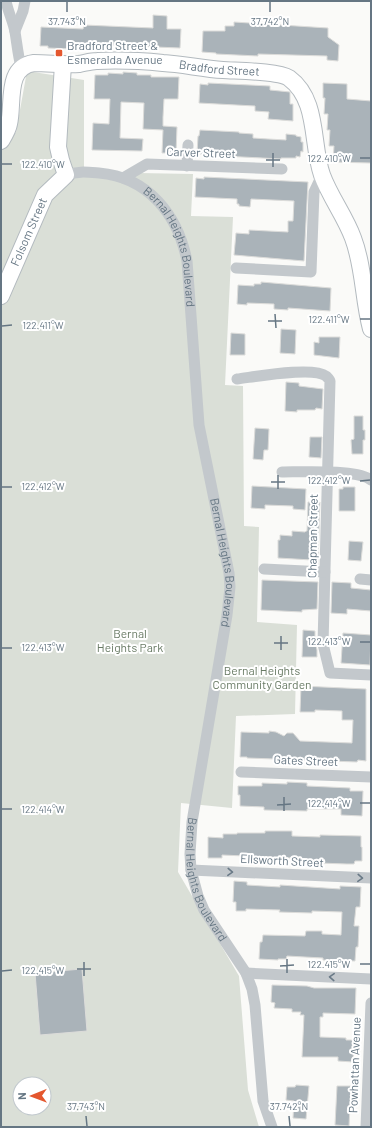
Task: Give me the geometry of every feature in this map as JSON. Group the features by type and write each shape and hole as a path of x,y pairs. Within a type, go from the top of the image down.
{"street":[{"path":"1,141 9,125 14,81 21,67 15,31 8,12 6,1"},
{"path":"15,31 23,11 25,1"},
{"name":"Bradford Street","path":"21,67 34,63 78,64 96,61 164,63 190,65 212,70 275,74 287,77 305,96 310,111 314,140 322,175"},
{"path":"64,64 58,147 66,175"},
{"path":"187,166 188,145"},
{"name":"Carver Street","path":"123,178 147,164 282,169"},
{"name":"Bernal Heights Boulevard","path":"66,175 78,171 106,173 123,178 143,188 164,208 173,221 180,235 187,261 199,425 229,573 230,587 227,614 192,822 190,843 191,870 198,896 204,910 246,973 252,989 263,1101 272,1127"},
{"name":"Folsom Street","path":"1,296 42,199 52,187 66,175"},
{"path":"236,268 311,272 314,192 322,175"},
{"path":"322,175 353,237 360,259 368,318 371,329"},
{"name":"Chapman Street","path":"237,379 285,372 317,373 327,376 330,381 323,644 330,673 371,675"},
{"path":"282,472 356,475 363,476 371,480"},
{"path":"264,569 325,572"},
{"name":"Gates Street","path":"241,772 371,777"},
{"name":"Ellsworth Street","path":"191,870 371,878"},
{"path":"246,973 371,978"},
{"name":"Powhattan Avenue","path":"366,1127 370,1076 371,1003"}],"green space":[{"name":"Bernal Heights Park","path":"27,71 84,80 84,172 193,174 191,216 233,217 225,385 243,386 244,526 259,527 257,622 297,625 295,714 236,716 232,808 181,803 178,872 239,976 248,1090 259,1127 1,1127 1,149 16,132"}],"building":[{"path":"153,15 167,16 167,29 181,29 180,48 83,44 82,48 75,47 75,49 48,48 48,46 40,46 41,27 83,29 84,25 153,28"},
{"path":"234,22 328,28 328,37 339,45 338,61 327,60 327,56 258,54 258,56 202,52 203,31 225,31 225,26 234,26"},
{"path":"123,72 137,73 137,75 151,75 151,77 179,77 178,99 164,99 163,117 163,126 177,127 176,153 162,153 163,130 143,129 144,103 121,102 120,138 143,139 142,151 92,150 93,123 109,124 110,99 94,99 95,75 108,75 108,73 123,74"},
{"path":"208,83 270,86 270,90 290,92 290,104 293,104 293,121 268,119 269,112 255,111 255,106 199,103 200,84 208,85"},
{"path":"323,83 347,84 347,99 371,101 371,163 333,162 334,146 329,146 330,130 327,130 328,114 324,114 325,98 323,98"},
{"path":"200,130 239,132 253,134 253,138 286,140 286,134 296,135 301,137 301,142 303,142 303,152 301,151 300,157 296,156 296,158 281,159 197,154 198,136"},
{"path":"204,177 308,182 304,261 234,255 236,233 249,234 249,230 288,232 288,221 293,221 294,201 251,199 250,207 239,206 239,204 237,204 237,199 195,197 196,178 204,179"},
{"path":"261,282 331,288 330,311 288,308 288,310 274,309 274,304 237,304 238,285 254,286 254,284 261,284"},
{"path":"281,329 296,330 295,354 280,353"},
{"path":"231,333 245,334 245,355 230,355"},
{"path":"319,337 340,337 339,358 314,355 314,342 319,343"},
{"path":"286,382 299,383 299,386 323,389 322,409 316,408 315,410 297,410 297,412 285,411"},
{"path":"354,416 363,416 365,440 363,440 363,454 352,454 351,440 354,439"},
{"path":"255,428 269,429 268,450 264,450 263,460 253,459"},
{"path":"310,437 322,437 321,458 309,457"},
{"path":"252,486 306,489 305,510 293,509 293,506 265,505 265,509 251,508"},
{"path":"343,487 355,487 355,511 339,511 339,489 343,489"},
{"path":"308,502 320,502 318,565 312,560 278,558 278,540 280,540 280,535 292,536 292,531 307,531"},
{"path":"349,541 363,542 361,561 348,560"},
{"path":"262,580 318,582 317,609 302,610 302,612 261,610"},
{"path":"332,582 351,583 351,588 371,590 371,611 347,609 347,614 331,613"},
{"path":"303,630 315,631 317,657 302,657"},
{"path":"343,633 371,635 370,665 341,663"},
{"path":"301,686 366,689 366,761 358,760 357,762 240,757 241,732 269,733 269,731 276,732 284,736 287,733 293,733 300,741 352,743 353,720 342,720 342,711 315,710 315,712 300,712"},
{"path":"287,782 307,783 307,786 350,788 350,791 363,791 362,816 341,815 341,809 307,809 307,811 264,810 264,807 240,806 238,786 262,786 262,783 287,784"},
{"path":"265,831 292,831 292,836 361,836 362,861 355,861 354,864 347,864 291,862 291,858 222,855 222,858 208,858 208,837 223,838 223,834 265,833"},
{"path":"234,881 247,882 247,885 280,887 280,885 340,889 340,886 361,887 360,907 356,907 354,926 359,926 358,947 356,947 355,961 323,960 323,958 287,956 286,959 278,960 259,959 260,942 262,942 263,935 305,936 306,931 322,931 322,934 341,935 342,912 279,912 280,910 246,909 246,911 236,911 236,902 233,902"},
{"path":"82,969 87,1031 40,1035 35,973"},
{"path":"272,985 307,986 314,988 356,988 355,1014 323,1013 323,1017 320,1017 320,1037 346,1038 346,1040 354,1040 353,1062 338,1061 338,1057 302,1057 304,1015 300,1015 301,1012 292,1012 292,1009 274,1008 275,1003 271,1002"},
{"path":"296,1085 309,1086 306,1119 293,1118 294,1101 286,1100 287,1087 295,1087"},
{"path":"337,1086 351,1086 349,1126 335,1125"}],"place":[{"name":"Bradford Street & Esmeralda Avenue","path":"59,53"}],"park label":[{"name":"Bernal Heights Community Garden","path":"262,678"}]}
